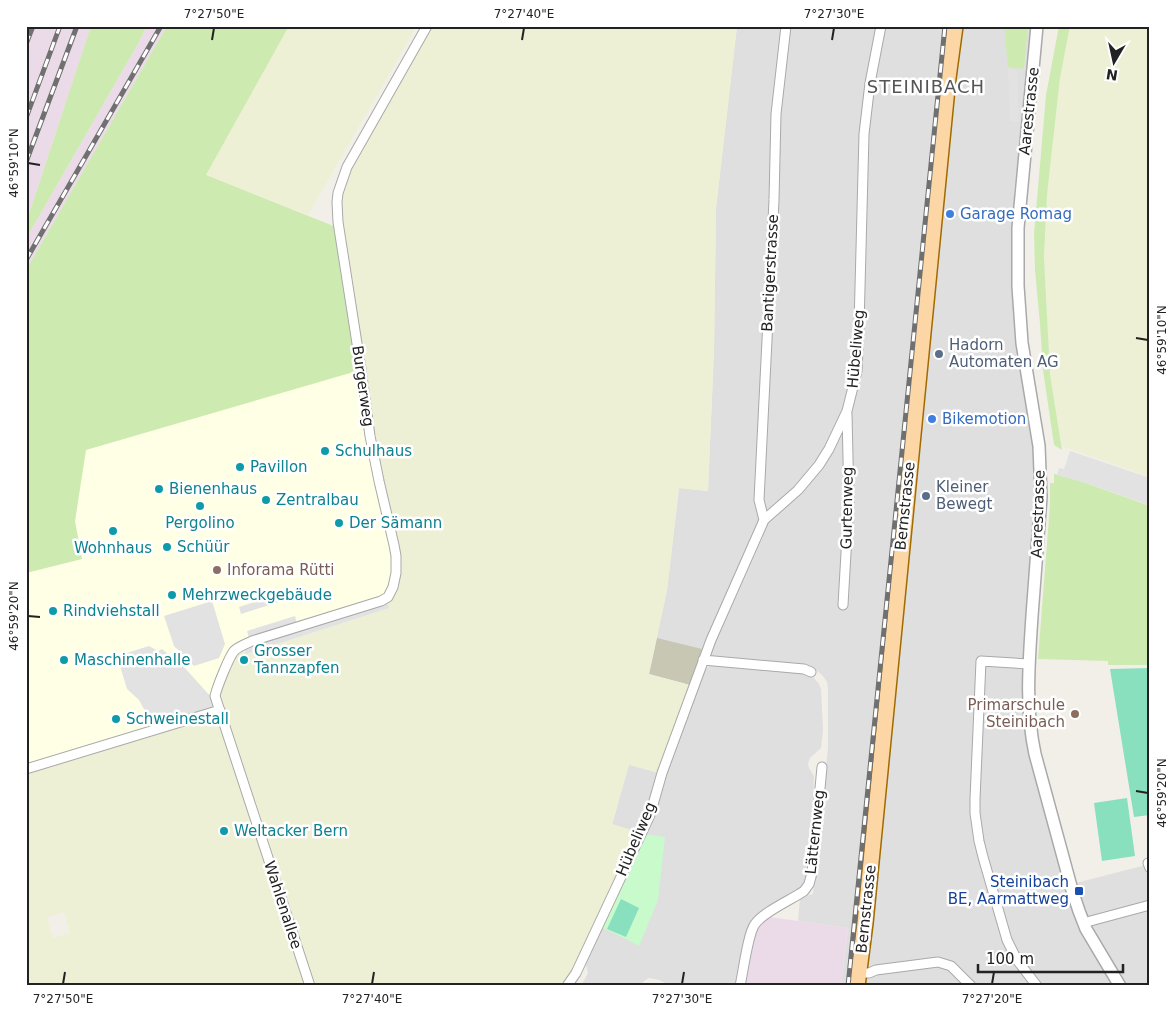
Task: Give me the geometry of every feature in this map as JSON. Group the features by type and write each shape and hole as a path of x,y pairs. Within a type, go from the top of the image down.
{"main road":[{"name":"Bernstrasse","path":"858,979 945,108 955,26"}],"street":[{"name":"Burgerweg","path":"220,710 216,696 217,688 236,649 252,641 381,601 388,597 393,587 396,573 394,545 378,482 370,436 337,202 340,184 346,167 427,26"},
{"name":"Bantigerstrasse","path":"764,520 759,500 774,200 776,114 786,26"},
{"name":"Hübeliweg","path":"567,986 576,973 650,815 662,773 703,660 764,520 798,490 819,464 829,449 847,411 857,362 864,134 870,83 881,26"},
{"name":"Aarestrasse","path":"1037,26 1018,228 1019,312 1026,372 1039,446 1041,474 1029,664 1029,712 1035,754 1072,890 1084,923 1099,953 1120,986"},
{"name":"Gurtenweg","path":"843,605 848,501 847,411"},
{"path":"703,660 804,669 812,672"},
{"path":"1029,664 982,661 975,813 979,841 1006,940 1017,960 1037,986"},
{"path":"26,769 220,710"},
{"name":"Wahlenallee","path":"220,710 310,986"},
{"name":"Lätternweg","path":"740,986 750,934 754,925 763,916 804,890 809,884 812,873 822,767"},
{"path":"1084,923 1150,905"},
{"path":"858,979 876,970 938,962 951,966 972,986"}],"shaded area":[{"path":"26,26 91,26 26,223"},
{"path":"147,26 167,26 26,272 26,239"},
{"path":"289,26 417,26 308,215 206,175"},
{"path":"430,26 737,26 716,208 714,349 708,491 679,488 667,590 649,674 690,685 659,773 629,765 612,824 638,832 585,947 564,986 314,986 221,697 222,685 237,654 244,649 245,654 247,654 389,608 387,602 398,582 373,435 340,212 342,184"},
{"path":"737,26 1037,26 1014,190 1018,286 1039,446 1029,664 1035,754 1051,838 1068,885 1150,864 1150,986 841,986 848,928 798,921 800,898 813,894 828,748 827,682 815,669 806,666 701,655 690,685 649,674 667,590 679,488 708,491 714,349 716,208"},
{"path":"1070,26 1150,26 1150,477 1062,446 1050,374 1044,257 1047,195 1060,78"},
{"path":"1008,68 1017,70 1019,122 1010,121"},
{"name":"Inforama Rütti","path":"361,369 396,556 388,597 241,646 218,684 220,710 26,769 26,573 81,559 75,521 85,450"},
{"path":"1070,451 1150,478 1149,505 1057,475 1059,468 1064,469"},
{"path":"289,591 291,598 241,614 239,607"},
{"path":"212,601 225,644 219,658 194,666 174,646 164,616"},
{"path":"387,602 389,608 246,654 244,649 253,645"},
{"path":"295,616 297,624 249,638 247,631"},
{"path":"657,638 702,649 690,685 649,674"},
{"path":"149,646 158,651 162,649 184,667 212,698 214,707 212,710 154,728 139,700 127,689 117,656"},
{"path":"713,663 803,672 812,676 819,684 821,689 823,730 821,748 810,758 808,764 814,776 812,834 806,882 799,890 760,913 750,922 746,933 736,986 668,986 659,980 649,978 641,986 581,986 588,973 584,962 647,826 697,686 706,669"},
{"path":"213,717 217,718 306,986 26,986 26,773","holes":["64,912 70,933 53,938 47,917"]},
{"path":"629,764 659,773 638,832 612,825"},
{"path":"769,917 848,928 841,986 805,986 795,984 792,986 763,986 746,983 755,935 758,927"}],"green space":[{"path":"91,26 147,26 26,239 26,223"},
{"path":"167,26 289,26 206,175 336,227 357,371 86,450 75,521 82,559 26,573 26,272"},
{"path":"1004,26 1028,26 1024,69 1008,67"},
{"path":"1059,26 1070,26 1060,78 1047,195 1044,257 1050,374 1062,450 1054,445 1043,370 1034,234 1046,95"},
{"path":"1054,474 1083,482 1150,506 1150,665 1108,665 1108,661 1038,659 1050,483 1054,483"},
{"path":"1150,668 1150,815 1134,817 1110,669"},
{"path":"1127,798 1135,856 1102,861 1094,803"},
{"path":"643,834 665,837 658,900 639,946 601,927"},
{"path":"621,899 639,908 626,937 607,929"}],"railway":[{"path":"26,44 33,26"},
{"path":"26,118 60,26"},
{"path":"26,162 77,26"},
{"path":"26,260 161,26"},
{"path":"848,986 945,26"}],"place":[{"name":"Garage Romag","path":"950,214"},
{"name":"Hadorn Automaten AG","path":"939,354"},
{"name":"Bikemotion","path":"932,419"},
{"name":"Schulhaus","path":"325,451"},
{"name":"Pavillon","path":"240,467"},
{"name":"Bienenhaus","path":"159,489"},
{"name":"Kleiner Bewegt","path":"926,496"},
{"name":"Zentralbau","path":"266,500"},
{"name":"Pergolino","path":"200,506"},
{"name":"Der Sämann","path":"339,523"},
{"name":"Wohnhaus","path":"113,531"},
{"name":"Schüür","path":"167,547"},
{"name":"Inforama Rütti","path":"217,570"},
{"name":"Mehrzweckgebäude","path":"172,595"},
{"name":"Rindviehstall","path":"53,611"},
{"name":"Maschinenhalle","path":"64,660"},
{"name":"Grosser Tannzapfen","path":"244,660"},
{"name":"Primarschule Steinibach","path":"1075,714"},
{"name":"Schweinestall","path":"116,719"},
{"name":"Weltacker Bern","path":"224,831"},
{"name":"Steinibach BE, Aarmattweg","path":"1079,891"}],"district":[{"name":"STEINIBACH","path":"926,87"}]}
